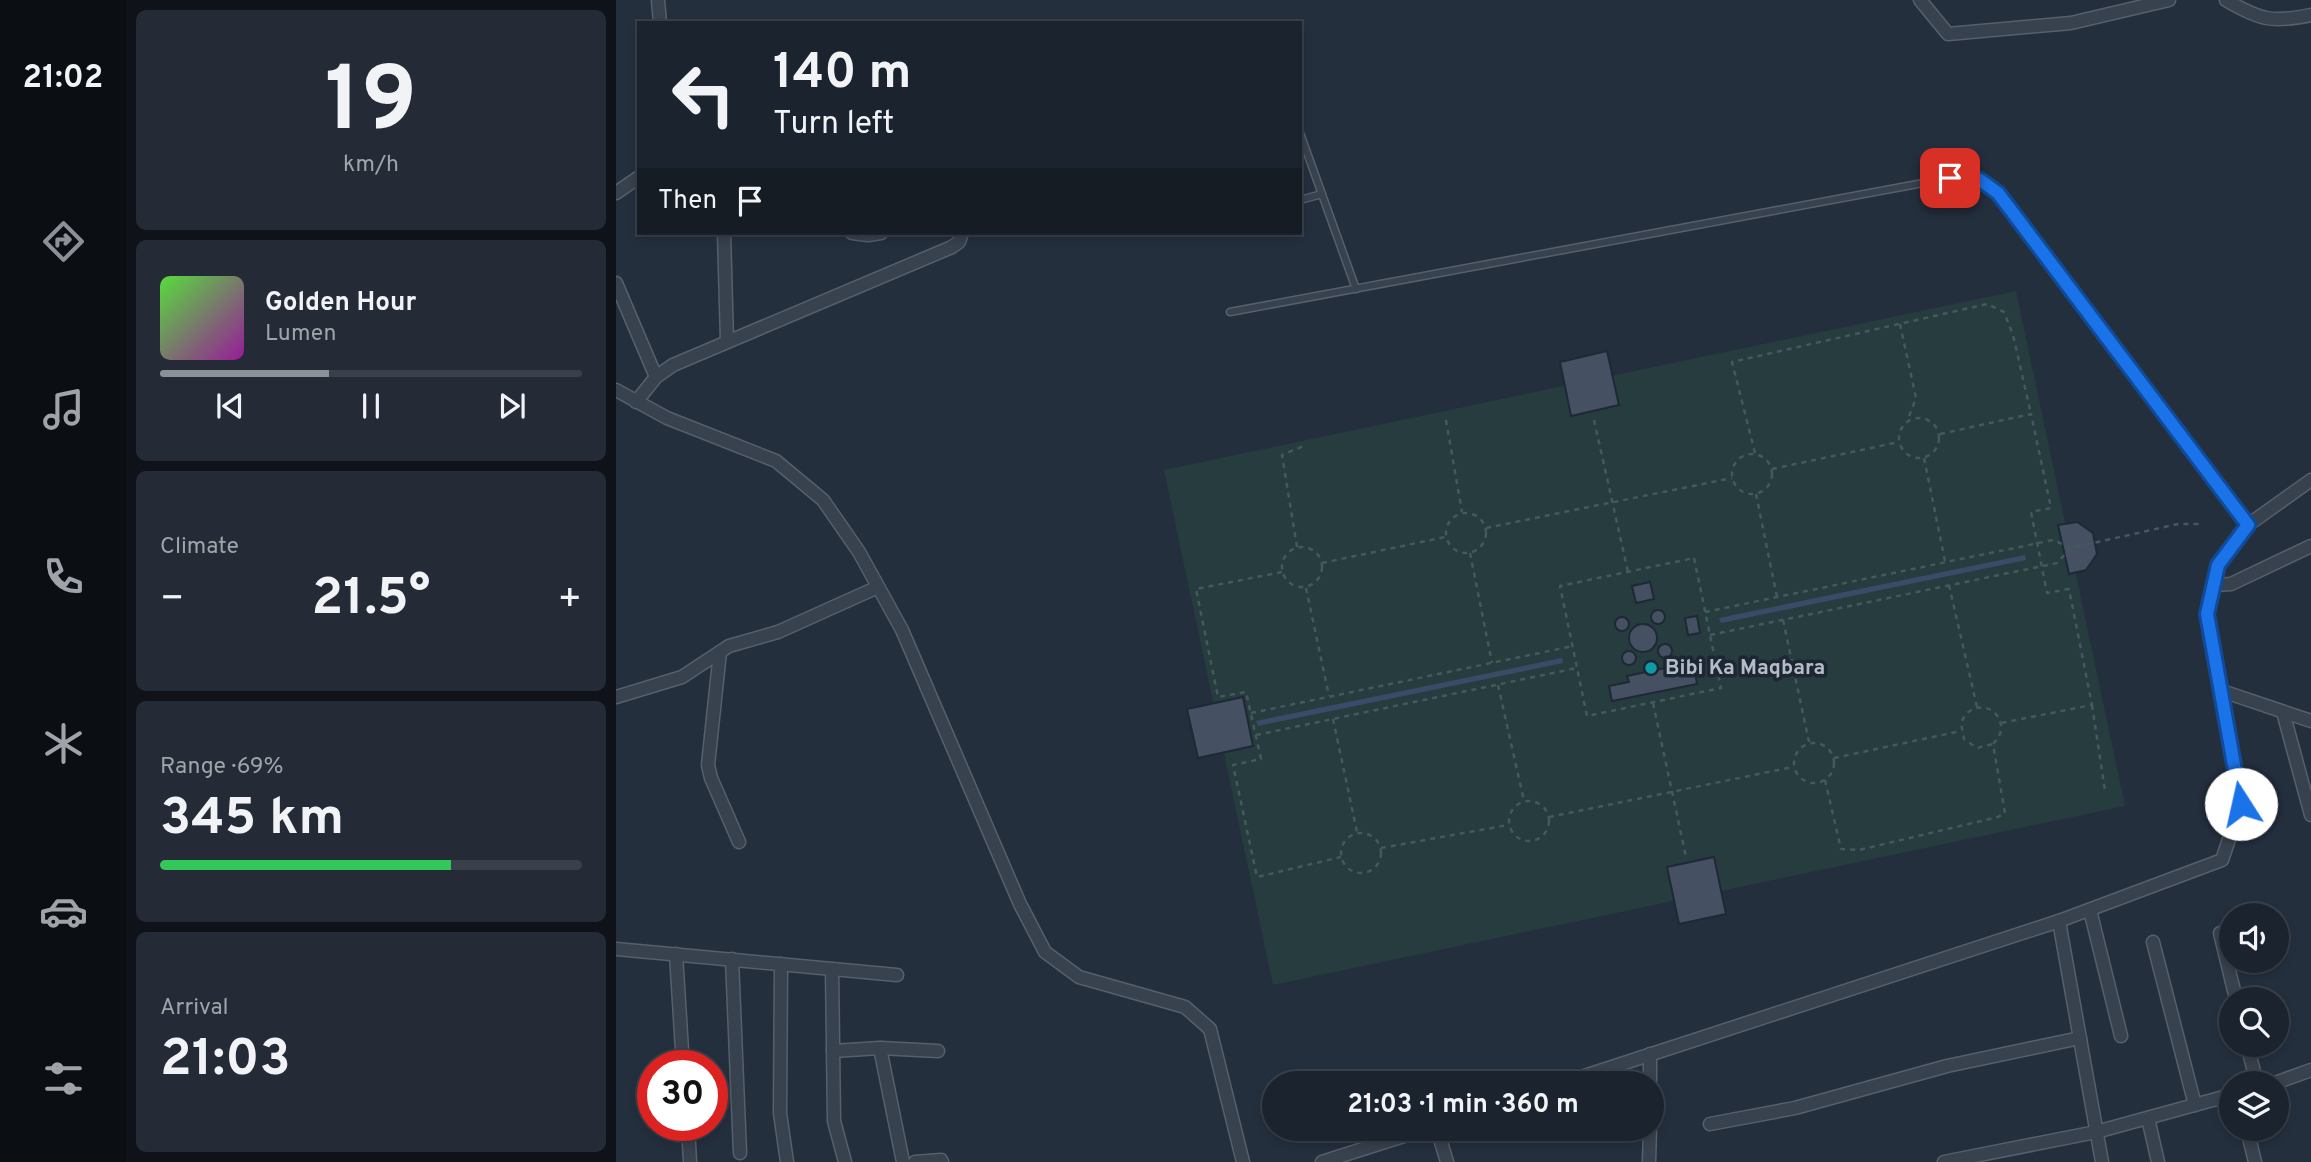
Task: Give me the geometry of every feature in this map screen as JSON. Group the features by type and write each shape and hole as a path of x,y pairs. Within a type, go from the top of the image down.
{"street":[{"path":"658,0 660,21"},
{"path":"1920,0 1948,34 2071,23 2169,0"},
{"path":"2226,0 2251,15 2281,21 2311,15"},
{"path":"616,193 637,178"},
{"path":"724,235 727,341"},
{"path":"636,402 656,377 683,360 952,247 959,242 961,235"},
{"path":"616,283 656,377"},
{"path":"616,390 667,418 776,461 823,500 859,552 902,630 1020,904 1045,952 1079,978 1185,1007 1210,1029 1243,1162"},
{"path":"1599,1071 2059,921 2222,860 2241,804 2207,614 2218,565 2248,525 2311,480"},
{"path":"2215,584 2231,584 2311,545"},
{"path":"616,697 682,677 738,643 778,632 878,587"},
{"path":"720,652 708,765 739,842"},
{"path":"2222,691 2311,721"},
{"path":"2283,712 2311,815"},
{"path":"2090,910 2121,1036"},
{"path":"2059,921 2102,1162"},
{"path":"2153,942 2195,1105"},
{"path":"616,949 897,975"},
{"path":"676,954 682,1050"},
{"path":"732,960 740,1153"},
{"path":"781,964 780,1113 787,1162"},
{"path":"832,969 834,1121 845,1162"},
{"path":"1710,1124 1795,1108 1947,1066 2080,1038"},
{"path":"833,1051 880,1048 938,1051"},
{"path":"880,1048 903,1162"},
{"path":"1650,1054 1650,1071"},
{"path":"2289,1078 2311,1070"},
{"path":"1944,1162 2096,1132 2219,1098"},
{"path":"2148,1118 2158,1162"},
{"path":"689,1141 690,1162"},
{"path":"1322,1162 1388,1141"},
{"path":"1441,1141 1447,1162"},
{"path":"1649,1162 1650,1141"},
{"path":"2250,1141 2255,1162"},
{"path":"915,1162 942,1162"}],"lane":[{"path":"1302,139 1356,289"},
{"path":"1230,312 1950,178 1980,180 1998,193 2021,221 2248,525"},
{"path":"1302,199 1322,194"}],"path":[{"path":"1755,453 1732,362 1987,304 2004,312 2013,335 2052,508 2031,512 2041,567 2047,593 2069,589 2092,705 2105,791"},
{"path":"1900,324 1916,398 1908,421 1899,434 1899,442 1908,455 1924,458 1937,450 1940,434 1937,426 1923,418 1908,421"},
{"path":"1940,434 2031,414"},
{"path":"1446,420 1462,512"},
{"path":"1594,420 1628,572"},
{"path":"1772,469 1899,442"},
{"path":"1297,547 1282,455 1306,445"},
{"path":"1755,453 1763,456 1772,469 1769,485 1756,494 1740,491 1731,478 1731,470 1740,456 1755,453"},
{"path":"1924,458 1945,562"},
{"path":"1486,528 1731,478"},
{"path":"1756,494 1777,597"},
{"path":"1462,512 1478,515 1486,528 1483,544 1471,553 1455,550 1446,537 1449,521 1462,512"},
{"path":"1710,635 2041,567 2057,563 2071,548 2178,524 2203,524"},
{"path":"1322,563 1446,537"},
{"path":"1705,612 2053,540 2071,548"},
{"path":"1297,547 1313,550 1322,563 1319,579 1306,588 1290,585 1282,572 1284,556 1297,547"},
{"path":"1471,553 1492,663"},
{"path":"1694,558 1705,612 1721,688 1587,716 1560,586 1694,558"},
{"path":"1282,572 1196,589 1219,697 1246,692 1256,735 1261,759 1233,765 1257,877 1341,857"},
{"path":"1949,586 1977,707"},
{"path":"1306,588 1329,696"},
{"path":"1783,620 1810,742"},
{"path":"1251,713 1573,646"},
{"path":"1256,735 1577,668"},
{"path":"1498,685 1524,801"},
{"path":"1653,702 1686,858"},
{"path":"2001,723 2092,705"},
{"path":"1825,780 1841,849 1859,850 1998,817 2005,813 1993,744 2001,731 2001,723 1992,710 1977,707 1964,716 1961,732 1964,739 1977,748 1993,744"},
{"path":"1333,719 1357,832"},
{"path":"1834,758 1961,732"},
{"path":"1810,742 1825,745 1834,758 1831,774 1818,783 1802,780 1793,767 1796,751 1810,742"},
{"path":"1549,817 1793,767"},
{"path":"1524,801 1540,804 1549,817 1546,832 1533,841 1517,838 1508,825 1511,809 1524,801"},
{"path":"1381,848 1508,825"},
{"path":"1357,832 1373,835 1381,848 1378,864 1366,873 1350,870 1341,857 1344,841 1357,832"}],"green space":[{"name":"Bibi Ka Maqbara","path":"2016,291 2125,806 1273,985 1164,470"}],"water":[{"path":"2025,555 2026,560 1721,623 1719,618"},
{"path":"1562,658 1563,663 1258,726 1256,721"}],"building":[{"path":"1607,351 1619,405 1571,416 1560,362"},
{"path":"2077,522 2093,533 2097,554 2086,570 2069,574 2058,525"},
{"path":"1650,582 1654,599 1636,603 1632,586"},
{"path":"1658,610 1663,612 1663,622 1658,624 1653,622 1651,617 1653,612"},
{"path":"1697,616 1700,633 1688,635 1685,618"},
{"path":"1622,617 1627,619 1627,629 1622,631 1617,629 1615,624 1617,619"},
{"path":"1643,624 1653,628 1657,638 1653,648 1643,652 1633,648 1629,638 1633,628"},
{"path":"1665,644 1670,646 1670,656 1665,658 1660,656 1658,651 1660,646"},
{"path":"1629,651 1634,653 1634,663 1629,665 1624,663 1622,658 1624,653"},
{"path":"1675,666 1676,672 1694,668 1697,684 1612,701 1609,686 1629,682 1627,676"},
{"path":"1243,697 1253,746 1198,758 1187,709"},
{"path":"1714,857 1726,914 1679,924 1667,867"}],"place":[{"name":"Bibi Ka Maqbara","path":"1651,668"}],"route":[{"path":"1950,178 1980,180 1998,193 2248,525 2218,565 2207,614 2241,804"}]}
